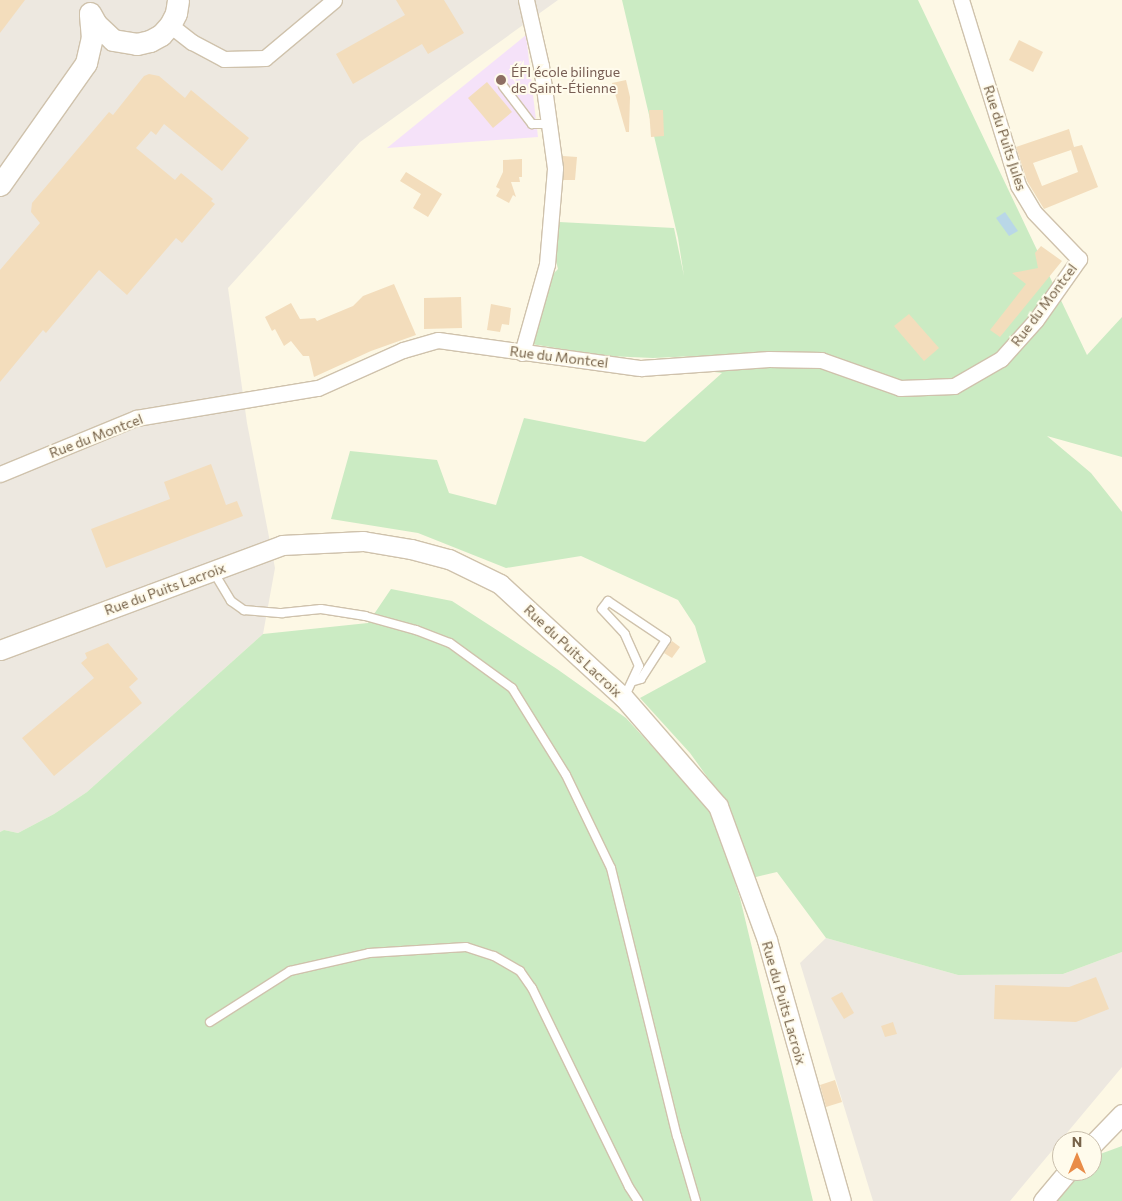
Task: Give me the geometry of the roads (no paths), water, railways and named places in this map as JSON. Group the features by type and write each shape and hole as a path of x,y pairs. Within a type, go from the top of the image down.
{"main road":[{"path":"89,7 103,33 124,43 137,44 150,41 161,35 170,25 176,13 178,0"},
{"path":"0,185 86,63 92,38 89,7"},
{"path":"86,63 124,43"}],"street":[{"path":"170,25 192,42 224,59 265,58 334,0"},
{"path":"522,353 547,264 555,168 541,66 526,0"},
{"name":"Rue du Puits Jules","path":"961,0 1018,185 1034,212 1080,259"},
{"name":"Rue du Montcel","path":"0,474 136,418 318,388 403,350 438,340 641,368 769,359 821,360 900,388 954,386 1001,359 1036,320 1080,259"},
{"name":"Rue du Puits Lacroix","path":"0,650 282,545 363,541 411,549 449,559 500,584 624,698 718,806 767,940 841,1201"},
{"path":"1102,1135 1122,1114"},
{"path":"1043,1201 1060,1181"}],"lane":[{"path":"503,86 532,124 549,124"},
{"path":"212,571 231,601 244,610 282,613 320,609 364,616 416,630 450,643 512,688 566,775 611,868 677,1136 696,1201"},
{"path":"624,698 634,681 634,676 639,666 625,634 602,609 608,601 666,640 641,679 634,681"},
{"path":"210,1022 290,971 369,954 466,947 494,956 520,971 532,988 628,1187 638,1201"}],"water":[{"path":"1005,212 1018,231 1009,236 996,218"}],"place":[{"name":"ÉFI école bilingue de Saint-Étienne","path":"501,80"}]}
